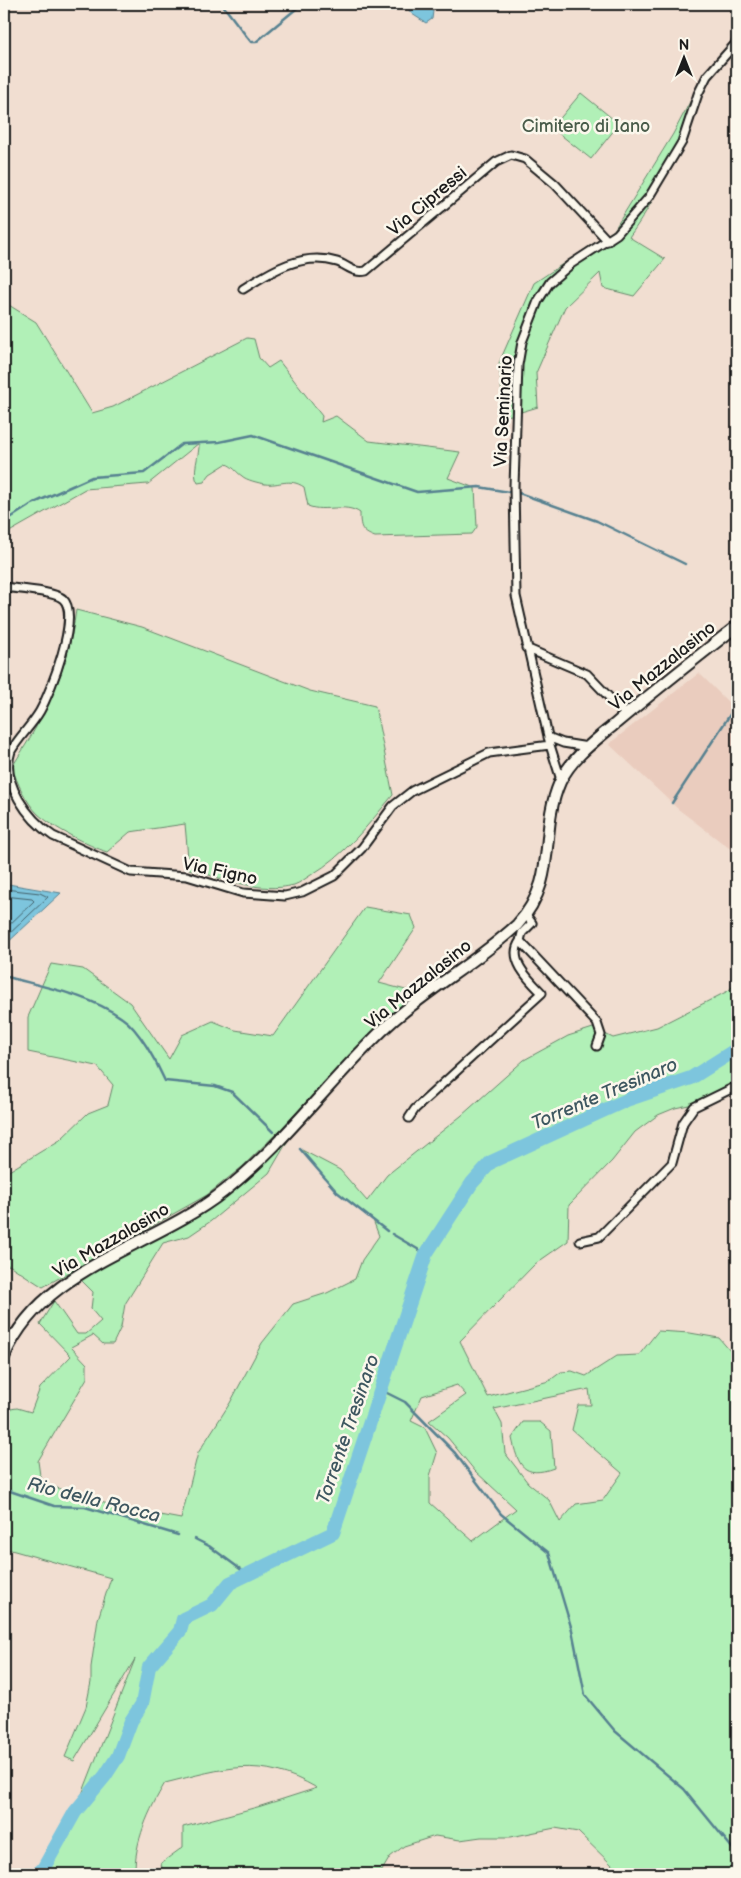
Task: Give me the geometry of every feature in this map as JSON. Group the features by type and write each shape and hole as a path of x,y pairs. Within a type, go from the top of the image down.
{"main road":[{"name":"Via Mazzalasino","path":"4,1357 16,1332 47,1298 76,1276 200,1208 236,1182 268,1152 389,1025 508,932 526,915 536,900 543,880 554,800 561,780 568,768 588,747 626,715 737,626"}],"street":[{"name":"Via Seminario","path":"561,780 549,741 517,604 514,477 518,365 521,350 535,308 550,282 571,264 608,241 633,217 665,173 682,142 698,94 707,76 737,42"},
{"name":"Via Cipressi","path":"243,289 269,273 306,258 330,260 354,271 366,271 496,162 511,155 525,159 554,184 608,241"},
{"name":"Via Figno","path":"4,587 57,596 67,604 70,617 46,698 34,721 10,752 7,762 9,783 13,793 35,822 48,833 131,872 187,876 243,893 268,896 285,896 302,892 334,876 362,848 392,806 412,791 489,753 549,741"},
{"path":"526,648 587,674 626,715"},
{"path":"549,741 588,747"},
{"path":"409,1118 415,1109 542,994 522,970 516,957 515,948 520,941 522,933 532,923 526,915"},
{"path":"520,941 597,1022 601,1035 597,1046"},
{"path":"580,1241 599,1237 672,1163 683,1122 694,1107 737,1086"},
{"path":"4,1338 16,1332"}],"shaded area":[{"path":"699,673 737,711 737,854 678,809 609,744"}],"green space":[{"path":"702,79 704,80 662,182 641,220 629,237 665,259 634,296 603,288 600,273 565,307 536,373 538,407 504,417 499,363 534,283 614,230 673,134"},
{"name":"Cimitero di Iano","path":"581,93 619,124 591,159 552,128"},
{"path":"4,302 36,322 92,413 113,407 247,338 254,339 259,358 268,368 279,361 322,416 321,422 336,416 369,441 460,452 448,478 475,488 477,527 472,534 375,537 364,531 360,522 360,513 354,510 308,506 304,487 299,484 289,482 265,484 256,482 244,477 226,464 210,474 204,482 198,483 195,474 199,443 148,484 85,489 4,535 4,519 8,519 4,495"},
{"path":"76,610 142,627 310,691 375,706 393,795 355,839 335,858 298,883 281,887 268,888 241,884 189,869 185,824 130,832 107,852 61,830 38,814 30,804 22,792 12,767 45,711 61,673"},
{"path":"365,907 411,915 416,928 379,983 421,994 368,1036 283,1127 242,1167 207,1195 43,1287 9,1265 4,1267 4,1174 60,1140 88,1113 108,1105 113,1085 97,1066 28,1052 28,1017 51,964 83,969 130,1003 169,1059 182,1035 213,1021 235,1030 273,1036"},
{"path":"737,982 737,1081 698,1103 675,1108 658,1115 635,1132 612,1161 569,1205 568,1241 535,1264 460,1341 488,1397 549,1381 561,1372 572,1371 586,1376 617,1356 639,1355 658,1331 690,1333 719,1338 731,1352 737,1345 737,1874 643,1874 614,1867 578,1832 555,1828 511,1837 481,1837 460,1840 435,1836 404,1846 390,1857 380,1874 163,1874 161,1863 183,1847 183,1827 261,1806 317,1788 277,1771 260,1768 242,1768 225,1769 165,1783 153,1804 140,1838 135,1862 135,1874 32,1874 43,1869 75,1812 135,1659 74,1761 65,1757 86,1707 91,1682 91,1667 98,1619 111,1578 4,1548 4,1410 17,1408 31,1412 40,1388 71,1356 40,1324 54,1301 77,1334 86,1334 101,1321 91,1309 93,1292 79,1278 181,1224 290,1137 269,1173 211,1221 189,1236 163,1243 125,1304 121,1327 113,1344 103,1344 93,1335 71,1347 87,1364 87,1378 38,1461 41,1483 117,1507 181,1519 198,1453 230,1403 262,1343 293,1304 327,1293 355,1279 362,1260 379,1236 373,1220 337,1192 300,1149 340,1170 367,1201 387,1175 461,1116 524,1060 568,1036 593,1028 613,1038 657,1027 728,991","holes":["457,1385 466,1395 429,1421 448,1438 475,1471 516,1509 473,1541 430,1503 430,1476 437,1453 425,1428 411,1421 422,1396","589,1389 591,1405 578,1405 572,1430 622,1473 603,1500 576,1504 560,1522 549,1500 528,1483 505,1453 502,1424 494,1409"]},
{"path":"523,1422 540,1422 551,1431 554,1468 535,1472 524,1467 520,1462 512,1438"}],"water":[{"path":"404,4 430,4 433,11 432,19 426,23 412,14"},
{"path":"8,884 61,893 4,946 4,885"}],"waterway":[{"path":"222,4 251,42 256,42 302,4"},
{"path":"637,4 642,4"},
{"path":"4,522 32,504 92,477 144,473 182,444 219,442 253,435 417,492 479,487 509,492"},
{"path":"519,493 597,521 685,564"},
{"path":"672,803 737,704"},
{"path":"4,976 65,992 109,1010 122,1018 135,1030 165,1081 215,1086 232,1092 273,1132"},
{"name":"Torrente Tresinaro","path":"37,1874 43,1869 75,1812 105,1776 118,1756 131,1721 142,1704 149,1667 180,1631 183,1619 212,1605 230,1583 333,1533 426,1254 472,1183 491,1162 629,1099 691,1078 737,1049"},
{"path":"300,1149 337,1192 387,1231"},
{"path":"392,1234 426,1254"},
{"path":"379,1389 405,1402 455,1453 501,1514 549,1553 572,1630 585,1695 615,1731 684,1789 737,1854"},
{"name":"Rio della Rocca","path":"4,1489 54,1506 85,1507 178,1535"},
{"name":"Rio della Rocca","path":"195,1539 209,1546 247,1574"}]}
